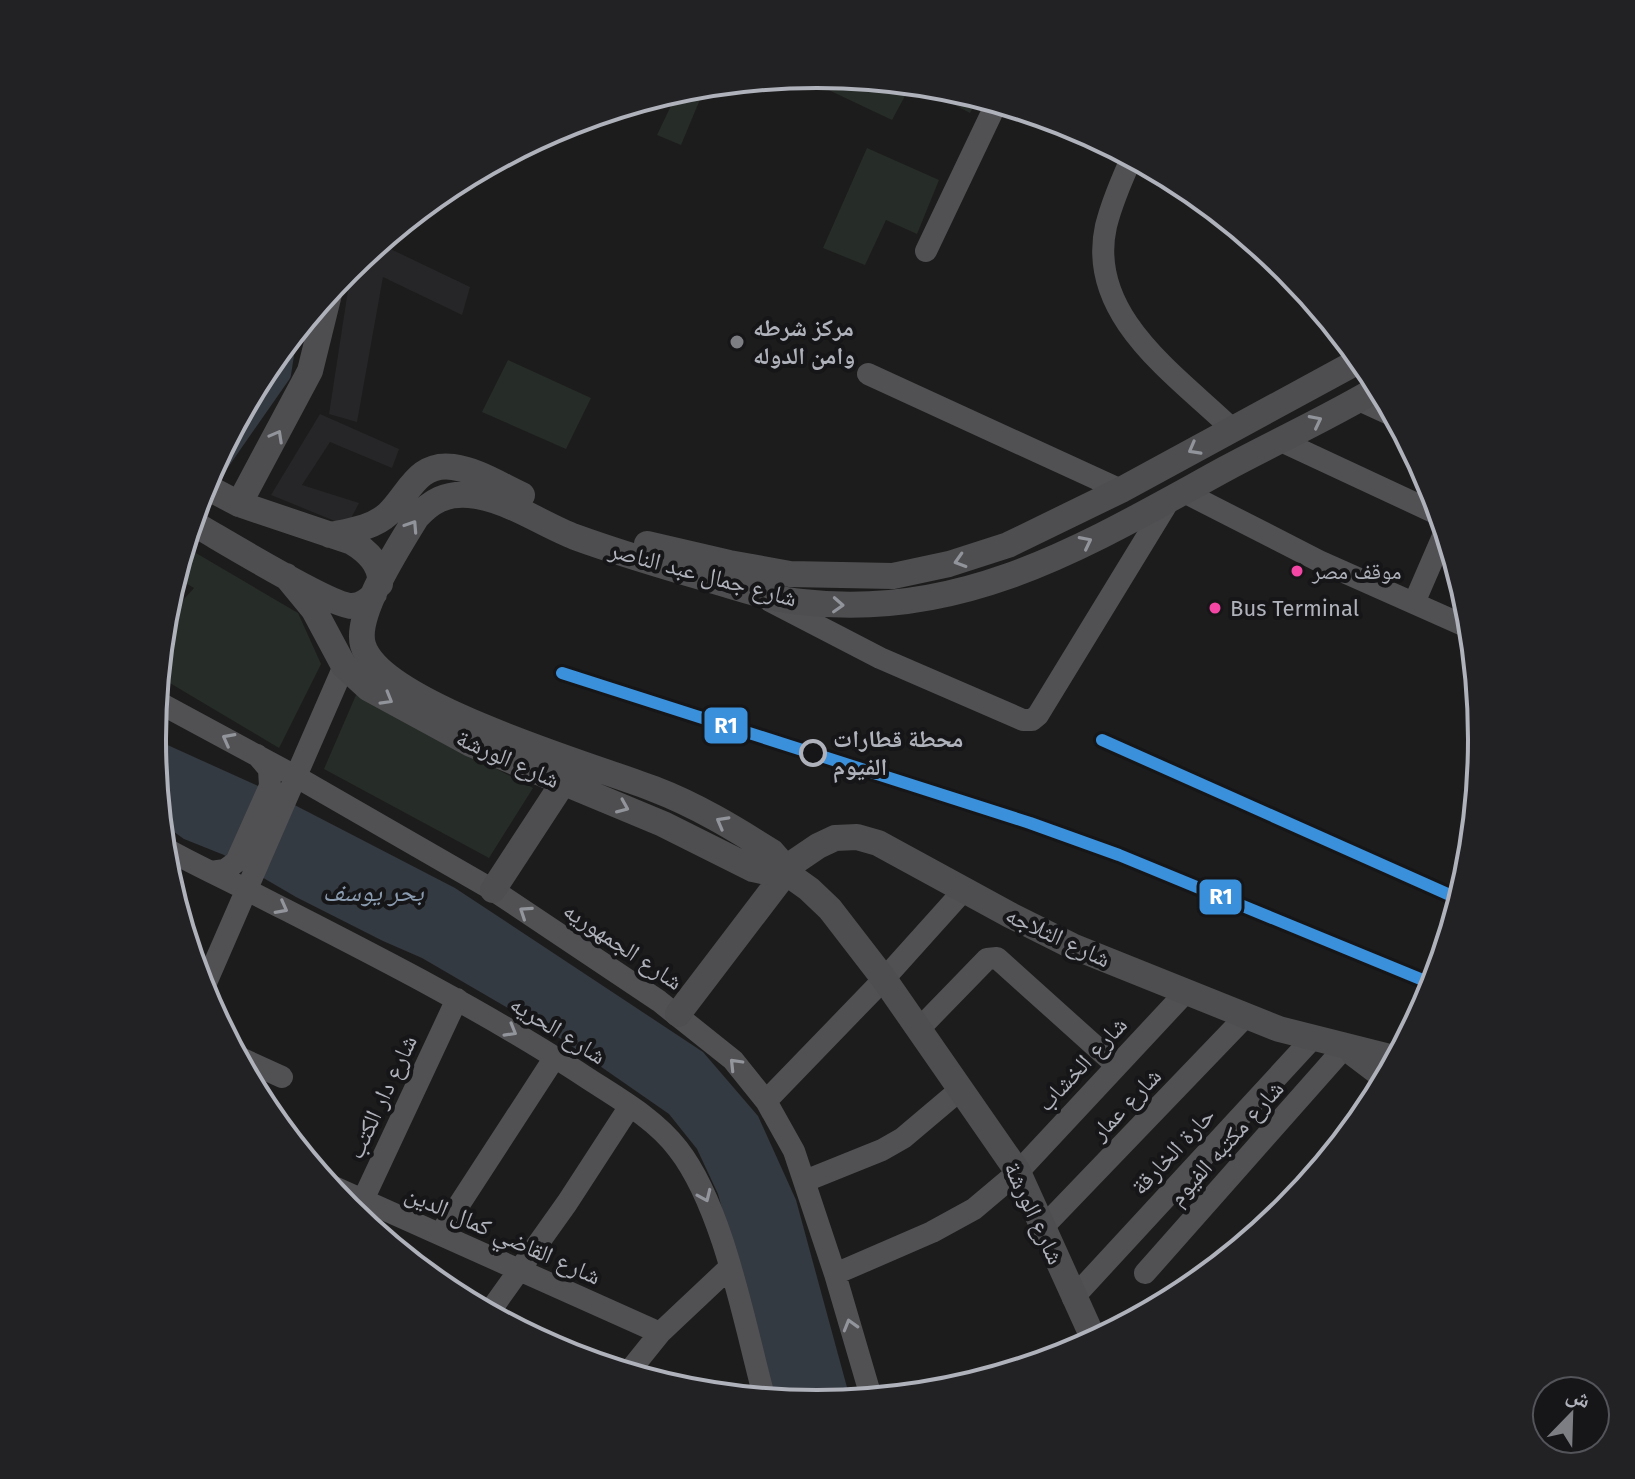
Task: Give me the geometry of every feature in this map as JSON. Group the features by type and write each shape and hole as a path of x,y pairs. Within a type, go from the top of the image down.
{"main road":[{"path":"239,504 310,371 324,315"},
{"name":"شارع جمال عبد الناصر","path":"441,466 471,471 623,538 790,574 893,576 960,561 1008,545 1121,490 1350,365"},
{"name":"شارع جمال عبد الناصر","path":"442,497 480,496 606,548 751,592 798,602 842,606 900,604 991,584 1048,562 1369,393"},
{"path":"202,528 344,605 362,604 377,589 416,518 442,497 441,466 422,473 412,482 387,515 372,524 330,535"},
{"path":"215,492 239,504 352,542 369,555 380,574 377,589"},
{"name":"شارع الورشة","path":"286,576 314,610 344,666 368,688 434,726 663,824 753,869 783,871"},
{"name":"شارع الورشة","path":"377,589 364,615 361,634 369,656 385,674 486,729 654,789 690,805 772,852 783,871 830,909 884,979 1018,1172 1090,1331"},
{"path":"493,890 563,783"},
{"name":"شارع الثلاجه","path":"678,1014 783,871 835,838 857,837 888,847 1072,946 1185,993 1312,1039 1387,1056"},
{"name":"شارع الثلاجه","path":"1345,1047 1378,1072"}],"street":[{"path":"926,251 992,112"},
{"path":"1128,167 1106,227 1104,260 1110,292 1131,331 1231,428"},
{"path":"868,374 1121,490"},
{"path":"1279,440 1426,509"},
{"path":"751,592 880,658 1023,720 1032,720 1038,715 1177,495 1458,623"},
{"path":"1414,603 1439,545"},
{"path":"210,973 344,666"},
{"name":"شارع الجمهوريه","path":"167,707 295,776 493,890 678,1014 733,1060 766,1101 794,1151 869,1389"},
{"path":"211,872 225,870 236,862 270,786 269,769 255,754"},
{"name":"شارع الحريه","path":"177,854 457,999 555,1057 630,1106 659,1129 678,1149 705,1195 729,1268 762,1388"},
{"path":"766,1101 884,979 964,890"},
{"path":"919,1029 987,959 997,958 1116,1065"},
{"name":"شارع الخشاب","path":"835,1274 932,1232 974,1209 1018,1172 1185,993"},
{"name":"شارع دار الكتب","path":"361,1204 457,999"},
{"name":"شارع عمار","path":"1044,1226 1245,1017"},
{"name":"حارة الخارقة","path":"1073,1298 1312,1039"},
{"name":"شارع مكتبه الفيوم","path":"1145,1273 1345,1047"},
{"path":"440,1234 555,1057"},
{"path":"252,1063 282,1077"},
{"path":"805,1181 882,1150 903,1138 961,1089"},
{"path":"494,1305 567,1203 630,1106"},
{"name":"شارع القاضي كمال الدين","path":"369,1211 440,1234 660,1333"},
{"path":"635,1364 660,1333 729,1268"}],"shaded area":[{"path":"825,88 906,94 892,120"},
{"path":"700,99 681,145 657,135 671,105"},
{"path":"949,102 973,107 970,113"},
{"path":"867,148 939,180 917,234 886,220 865,265 823,248"},
{"path":"388,250 470,287 462,315 383,277 357,422 329,414 348,288"},
{"path":"508,360 591,398 566,449 482,412"},
{"path":"320,414 399,449 392,468 330,442 302,485 359,503 347,526 271,495"},
{"path":"194,552 298,613 321,664 279,748 169,682 181,602 194,588 185,583"},
{"path":"356,695 533,788 489,858 324,769"}],"water":[{"name":"بحر يوسف","path":"166,744 256,785 455,888 703,1052 758,1116 796,1200 848,1390 772,1390 718,1194 697,1149 669,1114 561,1039 422,958 296,897 224,855 184,839 173,831"}],"waterway":[{"path":"249,421 283,368"}],"transit line":[{"name":"R1","path":"562,673 1030,823 1119,855 1422,980"},
{"name":"R1","path":"1102,740 1450,895"}],"place":[{"name":"مركز شرطه وامن الدوله","path":"737,342"},
{"name":"موقف مصر","path":"1297,571"},
{"name":"Bus Terminal","path":"1215,608"},
{"name":"محطة قطارات الفيوم","path":"813,753"}]}
